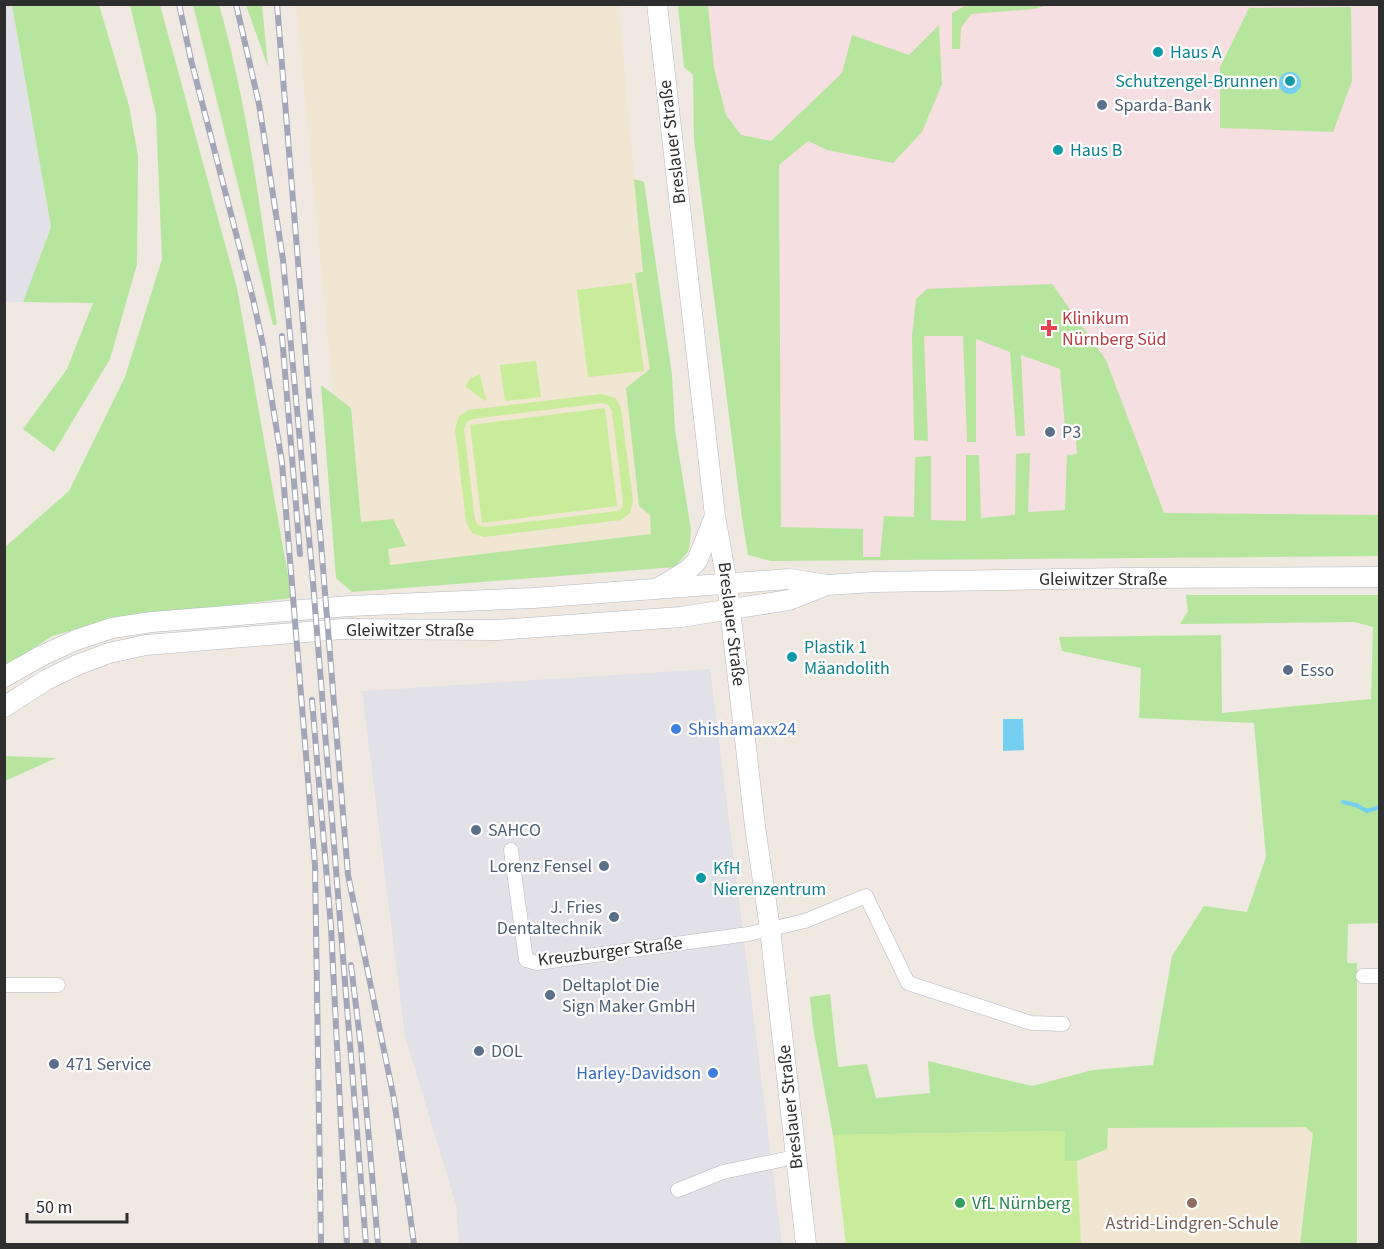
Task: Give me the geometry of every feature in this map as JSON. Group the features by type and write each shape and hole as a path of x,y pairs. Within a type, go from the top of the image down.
{"main road":[{"name":"Breslauer Straße","path":"657,4 715,516 727,583 806,1245"},
{"path":"658,588 694,565 715,516"},
{"name":"Gleiwitzer Straße","path":"4,677 41,656 76,640 106,630 138,624 350,606 474,601 789,579 827,585 874,582 1124,578 1380,577"},
{"name":"Gleiwitzer Straße","path":"4,707 46,680 76,665 119,650 154,644 348,629 498,630 681,616 789,600 827,585"}],"street":[{"name":"Kreuzburger Straße","path":"511,850 526,960 537,963 770,929"},
{"path":"770,929 823,914 866,896 908,983 1031,1023 1063,1024"},
{"path":"1363,976 1380,976"},
{"path":"4,985 58,985"},
{"path":"678,1190 723,1172 795,1158"}],"shaded area":[{"path":"4,5 12,5 51,227 23,302 5,302"},
{"path":"296,5 619,5 634,178 689,550 675,567 352,592"},
{"name":"Klinikum Nürnberg Süd","path":"678,5 1379,5 1379,556 771,561 748,555 694,139 693,75 684,67"},
{"path":"710,669 782,1244 459,1244 456,1205 405,1036 362,691"},
{"name":"Astrid-Lindgren-Schule","path":"1305,1127 1313,1132 1300,1244 1081,1244 1077,1161 1107,1149 1107,1128"}],"green space":[{"path":"12,5 99,5 129,106 138,156 137,264 110,359 54,452 23,429 67,369 93,303 23,302 51,227"},
{"path":"130,5 160,5 237,288 292,598 113,619 52,636 5,667 4,548 69,491 125,377 162,259 156,114"},
{"path":"193,5 219,5 246,124 277,325 273,325"},
{"path":"246,5 262,5 268,67"},
{"path":"678,5 708,5 714,68 726,115 741,135 771,141 842,73 852,35 909,55 939,25 942,84 922,132 893,163 827,150 808,141 779,165 781,527 863,529 863,557 880,557 884,516 914,517 915,457 931,456 931,520 966,521 966,455 979,455 981,518 1015,515 1016,454 1030,453 1028,512 1065,510 1067,455 1077,454 1075,427 1065,427 1060,369 1021,355 1025,436 1016,436 1010,352 976,339 976,442 967,442 963,336 924,336 928,441 914,440 912,336 916,299 927,289 1052,284 1106,360 1164,513 1379,515 1379,556 771,561 748,555 694,139 693,75 684,67"},
{"path":"967,5 1047,5 1034,9 971,14 961,28 960,49 952,49 952,13"},
{"path":"1351,7 1352,81 1333,132 1220,128 1220,67 1249,8"},
{"path":"634,179 644,182 672,375 675,430 691,530 689,550 675,567 352,592 336,578 321,385 351,408 361,522 393,519 406,546 388,549 390,565 651,534 650,515 639,506 626,388 650,369 635,273 643,272"},
{"path":"632,283 644,371 588,377 577,290"},
{"path":"536,361 541,397 505,401 500,365"},
{"path":"480,374 487,399 485,401 465,386 471,378"},
{"path":"601,394 615,398 621,408 633,501 630,513 621,520 484,537 472,533 466,522 455,429 459,416 469,410","holes":["602,403 608,405 612,411 622,508 617,511 485,527 478,525 475,520 464,429 467,422 472,419"]},
{"path":"605,408 617,506 482,523 470,425"},
{"path":"1186,595 1379,595 1379,923 1348,924 1347,963 1357,963 1357,1244 1300,1244 1313,1133 1305,1127 1108,1128 1107,1149 1077,1161 1065,1162 1065,1131 833,1135 813,1027 810,997 830,994 838,1067 867,1064 876,1098 930,1093 928,1061 1032,1086 1093,1070 1153,1065 1172,956 1204,906 1247,912 1266,857 1254,723 1139,718 1141,668 1062,651 1059,637 1221,635 1222,713 1371,699 1373,627 1354,622 1180,624 1188,611"},
{"path":"5,756 56,758 5,781"},
{"name":"VfL Nürnberg","path":"1065,1131 1065,1161 1077,1161 1081,1244 846,1244 833,1135"}],"water":[{"name":"Schutzengel-Brunnen","path":"1290,72 1298,75 1301,83 1298,91 1290,94 1282,91 1279,83 1282,75"},
{"path":"1003,719 1023,719 1024,750 1003,751"}],"waterway":[{"path":"1343,802 1367,811 1380,807"}],"railway":[{"path":"179,4 191,60 253,299 263,345 282,463 315,865 321,1244"},
{"path":"236,4 259,104 283,260 312,570 366,1244"},
{"path":"277,4 348,875 394,1099 414,1244"},
{"path":"282,336 300,554"},
{"path":"312,700 331,927 347,1244"},
{"path":"351,965 361,1047 378,1244"}],"place":[{"name":"Haus A","path":"1158,52"},
{"name":"Schutzengel-Brunnen","path":"1290,81"},
{"name":"Sparda-Bank","path":"1102,105"},
{"name":"Haus B","path":"1058,150"},
{"name":"Klinikum Nürnberg Süd","path":"1049,328"},
{"name":"P3","path":"1050,432"},
{"name":"Plastik 1 Mäandolith","path":"792,657"},
{"name":"Esso","path":"1288,670"},
{"name":"Shishamaxx24","path":"676,729"},
{"name":"SAHCO","path":"476,830"},
{"name":"Lorenz Fensel","path":"604,866"},
{"name":"KfH Nierenzentrum","path":"701,878"},
{"name":"J. Fries Dentaltechnik","path":"614,917"},
{"name":"Deltaplot Die Sign Maker GmbH","path":"550,995"},
{"name":"DOL","path":"479,1051"},
{"name":"471 Service","path":"54,1064"},
{"name":"Harley-Davidson","path":"713,1073"},
{"name":"VfL Nürnberg","path":"960,1203"},
{"name":"Astrid-Lindgren-Schule","path":"1192,1203"}]}
